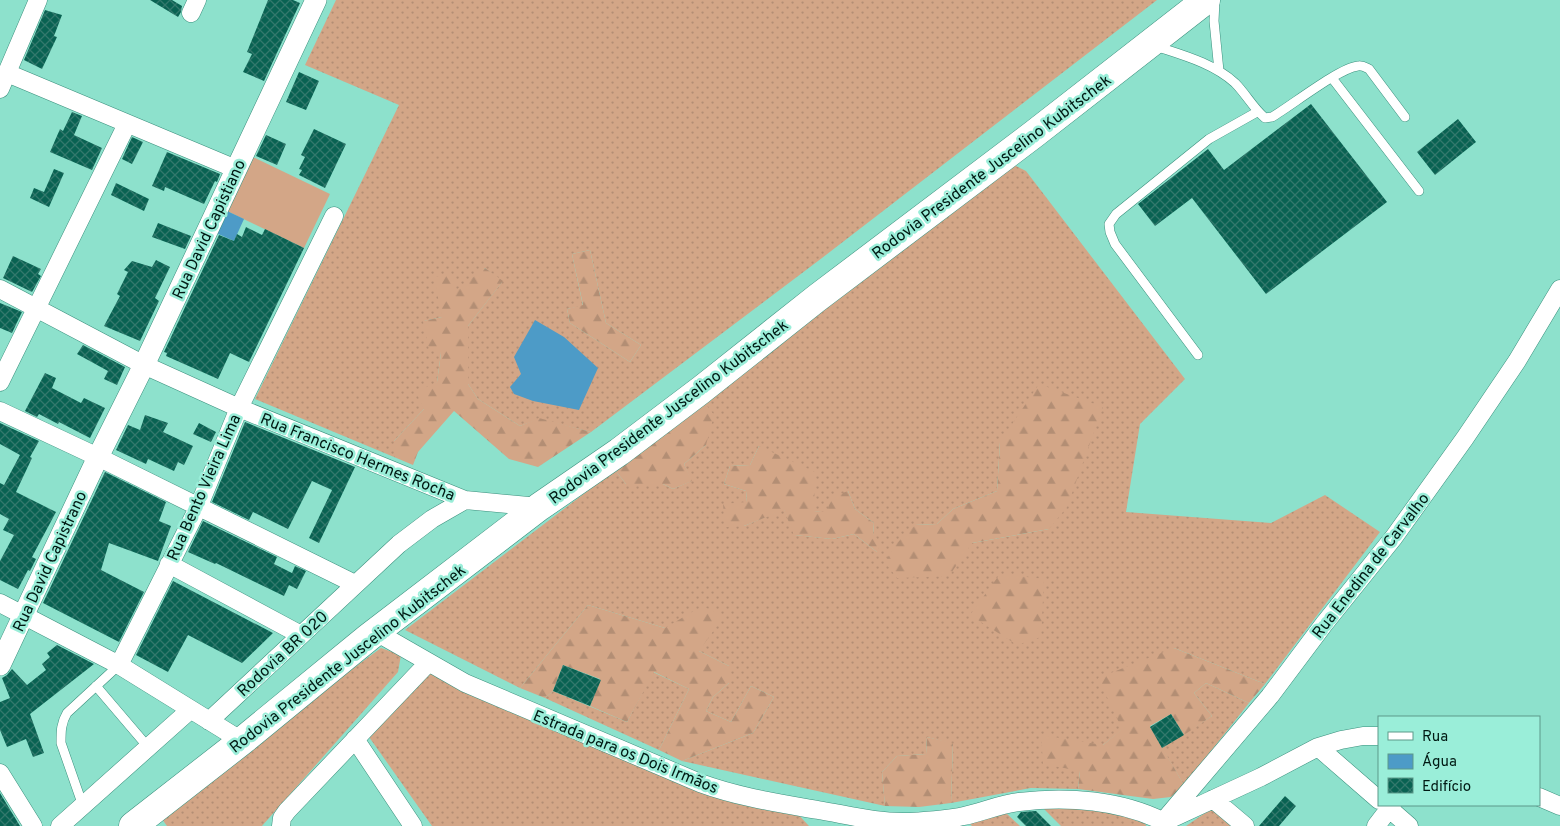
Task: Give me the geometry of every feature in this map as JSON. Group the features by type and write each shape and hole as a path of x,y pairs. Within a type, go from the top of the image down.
{"highway":[{"name":"Rodovia Presidente Juscelino Kubitschek","path":"133,826 242,741 376,632 539,507 619,452 693,396 817,298 995,164 1206,0"}],"street":[{"path":"38,0 4,81 127,124 236,169"},
{"name":"Rua David Capistiano","path":"98,457 144,365 316,0"},
{"path":"0,382 127,124"},
{"name":"Rua Bento Vieira Lima","path":"119,665 198,508 239,408 334,216"},
{"name":"Rua Francisco Hermes Rocha","path":"0,289 144,365 239,408 465,500 539,507"},
{"name":"Rua Enedina de Carvalho","path":"1162,824 1270,696 1324,624 1394,537 1517,361 1560,289"},
{"path":"0,411 98,457 355,584"},
{"name":"Rua David Capistrano","path":"0,664 98,457"},
{"name":"Rodovia BR 020","path":"209,721 415,530 465,500"},
{"path":"169,564 301,635"},
{"path":"0,604 119,665 242,741"},
{"name":"Estrada para os Dois Irmãos","path":"376,632 473,686 678,775 724,792 885,822 932,820 962,816 1017,802 1060,800 1113,804 1147,813 1162,824"},
{"path":"281,824 287,811 428,662"},
{"path":"60,826 190,710"},
{"path":"1162,824 1261,777 1318,747 1341,740 1363,736 1378,736"},
{"path":"355,739 413,826"},
{"path":"1318,747 1378,798"},
{"path":"0,774 33,826"},
{"path":"1540,797 1560,806"},
{"path":"1213,799 1245,826"},
{"path":"1376,826 1386,806"},
{"path":"1387,806 1409,826"}],"lane":[{"path":"1215,0 1214,21 1219,71"},
{"path":"1149,44 1185,56 1219,71 1235,84 1257,112 1265,118 1272,118 1332,78 1357,66 1369,69 1405,116"},
{"path":"1332,78 1419,191"},
{"path":"1198,355 1115,244 1109,224 1116,214 1209,139 1257,112"},
{"path":"83,806 61,743 62,720 67,713 119,665"},
{"path":"96,686 148,747"}],"green space":[{"path":"336,0 1157,0 822,258 591,432 539,419 520,426 478,399 468,384 468,326 502,282 485,268 442,317 424,321 441,353 437,382 424,409 394,441 394,457 255,399 399,105 305,65","holes":["590,250 606,323 641,345 630,362 570,323 567,309 583,306 572,254"]},
{"path":"253,157 330,194 304,248 227,211"},
{"path":"1014,165 1026,171 1185,379 1140,424 1126,512 1271,523 1325,495 1380,532 1265,684 1174,648 1123,729 1103,745 1080,771 1078,789 1031,788 951,803 953,744 927,737 926,754 897,756 882,772 885,806 682,761 753,733 774,697 751,686 731,722 706,711 713,697 729,683 729,666 699,651 665,628 588,605 520,688 405,630 615,470 626,484 663,484 673,489 691,481 684,464 706,445 704,402","holes":["1000,442 1049,529 972,543 915,525 937,524 953,509 997,491","759,446 814,511 828,513 848,491 855,509 874,523 873,534 877,552 854,534 832,539 795,535 784,509 744,526 747,502 746,491 724,484 730,466 750,465"]},
{"path":"590,250 606,323 641,345 630,362 570,323 567,309 583,305 572,254"},
{"path":"485,268 503,281 468,326 468,384 478,399 520,426 539,418 591,432 538,467 509,459 454,411 418,452 413,465 394,457 394,441 424,409 416,392 437,382 441,353 429,349 423,321 442,317 434,277 452,274 456,290"},
{"path":"1039,384 1103,407 1067,507 1049,529 972,543 949,576 897,578 885,562 896,544 915,525 937,524 953,509 997,491 1000,442"},
{"path":"704,402 714,415 706,445 684,464 692,481 673,489 663,484 626,484 615,470"},
{"path":"759,446 815,472 814,511 828,512 829,498 848,491 855,509 874,523 873,534 881,543 877,552 854,534 832,539 794,535 784,510 744,526 725,527 723,504 747,502 746,491 724,484 730,466 750,465"},
{"path":"1000,574 1044,579 1041,637 1017,645 970,615"},
{"path":"588,605 665,628 702,606 724,616 699,651 729,666 729,683 713,697 706,711 731,722 751,686 774,697 753,733 682,761 659,750 689,689 654,672 627,722 590,706 600,679 563,665 553,691 545,698 520,688"},
{"path":"381,648 401,655 398,672 262,826 167,826 162,819 247,746"},
{"path":"1174,648 1265,684 1249,703 1206,683 1194,693 1212,716 1184,735 1171,714 1150,726 1184,785 1171,797 1153,799 1078,789 1080,771 1043,764 1041,735 1103,745 1122,729 1098,678"},
{"path":"432,671 795,811 809,826 432,826 369,737"},
{"path":"653,672 689,689 659,750 545,698 553,691 627,722"},
{"path":"1206,683 1249,703 1184,785 1162,748 1212,716 1194,693"},
{"path":"927,737 953,743 951,803 919,807 885,806 882,772 897,756 926,754"},
{"path":"1040,805 1144,816 1146,826 1061,826"},
{"path":"1214,807 1233,826 1186,826"},
{"path":"1006,813 1020,826 972,826 968,822"}],"water":[{"path":"227,211 244,219 234,241 216,233"},
{"path":"535,320 564,337 598,368 579,410 533,401 514,394 510,387 521,374 514,357"}],"building":[{"path":"150,0 172,0 182,6 181,12 178,17"},
{"path":"268,0 293,0 300,3 264,81 243,72 252,54 247,52"},
{"path":"45,10 62,15 54,36 57,37 42,69 24,60"},
{"path":"299,72 319,81 306,110 286,102"},
{"path":"1311,104 1387,202 1266,294 1192,198 1155,226 1138,204 1208,149 1224,170"},
{"path":"72,112 82,116 74,135 102,148 92,170 50,152 60,129 63,131"},
{"path":"1458,119 1476,142 1435,175 1417,152"},
{"path":"314,129 346,144 325,188 299,175 302,170 299,169 305,157 301,155"},
{"path":"266,135 286,144 277,165 256,156"},
{"path":"132,137 143,142 132,164 122,159"},
{"path":"167,152 220,174 204,204 165,187 164,191 152,186"},
{"path":"54,169 64,173 49,207 30,198 34,188 44,192"},
{"path":"116,183 149,199 144,211 111,195"},
{"path":"158,223 191,236 185,249 152,237"},
{"path":"246,227 262,235 265,229 304,248 249,362 230,353 218,379 166,356 167,353 164,352 219,235 234,241 237,234 242,237"},
{"path":"13,256 41,269 38,274 41,276 32,292 3,278"},
{"path":"156,260 170,267 155,298 159,301 140,341 104,326 120,296 117,294 128,272 124,270 132,261 152,267"},
{"path":"0,303 22,312 12,333 0,328"},
{"path":"83,345 125,367 117,385 104,379 108,371 77,354"},
{"path":"45,373 56,378 52,388 81,403 84,398 105,408 90,438 59,422 58,424 39,414 37,417 25,411"},
{"path":"145,415 168,423 163,432 193,446 184,465 178,462 174,471 148,459 146,464 116,450 128,425 140,430"},
{"path":"245,422 355,467 319,543 309,538 332,490 312,481 288,529 253,512 249,520 212,502"},
{"path":"0,423 39,441 30,457 32,458 16,492 56,512 32,557 36,559 18,589 0,580 0,561 14,535 3,530 9,519 0,514 0,483 4,485 20,455 0,444"},
{"path":"199,423 216,432 211,442 193,434"},
{"path":"105,472 166,502 159,521 171,526 158,561 109,543 101,570 144,592 119,642 43,603"},
{"path":"203,521 277,557 274,564 292,573 295,566 306,571 297,589 289,585 284,596 216,563 188,552"},
{"path":"173,581 273,633 242,663 188,635 168,672 136,655"},
{"path":"57,645 94,664 30,714 44,753 33,757 26,739 7,747 0,730 0,702 10,698 2,678 12,669 27,685 46,670 42,664 50,657 47,653"},
{"path":"563,665 601,680 590,706 553,691"},
{"path":"1171,714 1184,735 1162,748 1150,727"},
{"path":"0,793 20,826 0,826"},
{"path":"1285,796 1296,806 1279,826 1259,826"},
{"path":"1036,811 1051,826 1026,826 1017,817 1021,812"}]}
